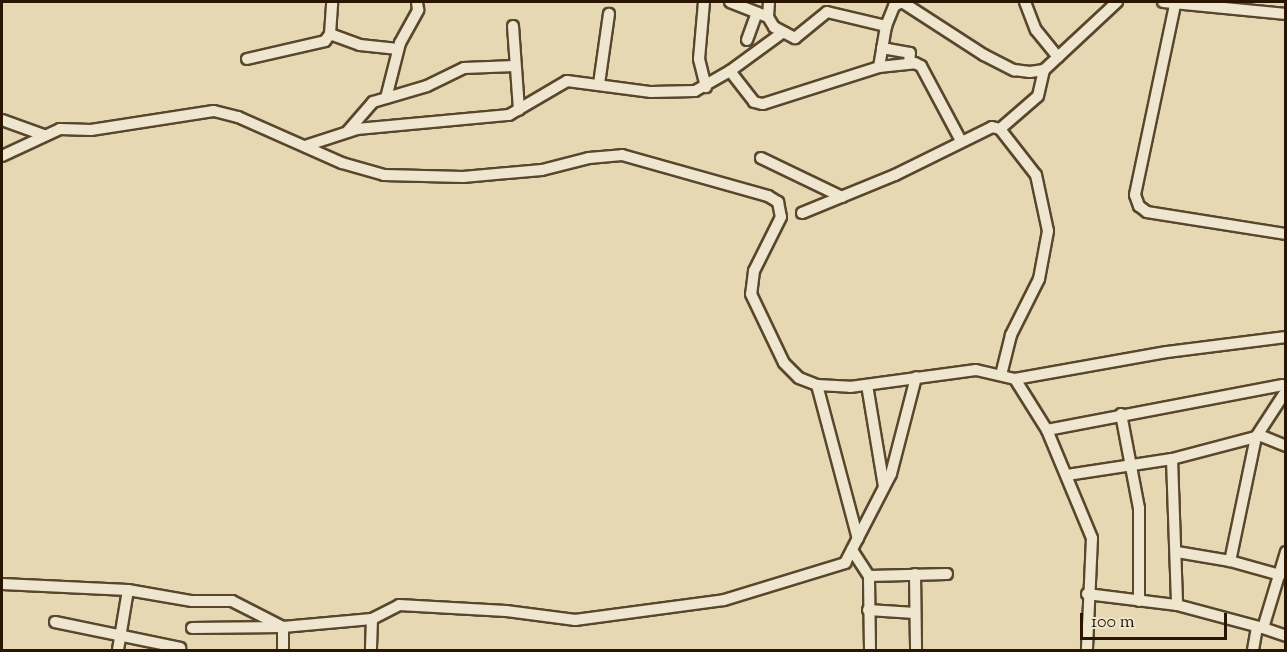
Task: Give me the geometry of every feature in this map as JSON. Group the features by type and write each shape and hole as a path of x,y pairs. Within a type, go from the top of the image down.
{"street":[{"path":"248,59 325,41 330,34 332,2"},
{"path":"386,98 398,49 418,10 417,2"},
{"path":"705,2 699,59 706,87"},
{"path":"730,2 763,15 782,33 795,38 827,12 886,26"},
{"path":"747,40 769,2"},
{"path":"879,67 886,26 895,2 905,4 984,55 1014,70 1044,70"},
{"path":"1025,2 1036,30 1058,57"},
{"path":"1000,129 1038,96 1044,70 1117,2"},
{"path":"1163,2 1174,5 1286,14"},
{"path":"1174,5 1135,195 1139,206 1147,212 1286,234"},
{"path":"599,84 609,14"},
{"path":"513,26 519,110"},
{"path":"305,146 347,132 497,117 519,110 559,83 599,84 651,92 706,87 782,33"},
{"path":"330,34 360,45 398,49"},
{"path":"882,48 910,53 909,62"},
{"path":"730,71 754,102 763,104 879,67 909,62 921,66 961,141"},
{"path":"347,132 373,102 427,86 464,68 515,66"},
{"path":"2,156 44,135 214,111 305,146 342,163 400,176 464,177 530,171 622,155 768,196 778,202 781,217 754,272 751,294 784,363 799,378 817,385 867,385 976,370 1015,379 1167,352 1286,337"},
{"path":"2,120 44,135"},
{"path":"802,213 896,175 992,127 1000,129 1036,175 1048,231 1047,253 1039,279 1011,335 1001,375"},
{"path":"761,158 843,197"},
{"path":"192,628 283,627 372,619 399,605 506,611 575,620 724,600 845,563 884,488 916,377"},
{"path":"1015,379 1047,430 1092,538 1087,594 1087,651"},
{"path":"817,385 858,538"},
{"path":"867,385 884,488"},
{"path":"1047,430 1121,414 1285,388"},
{"path":"1230,561 1258,436 1285,388"},
{"path":"1121,414 1133,465 1139,508 1139,601"},
{"path":"1067,475 1172,459 1258,436 1286,446"},
{"path":"1172,459 1177,552 1177,605"},
{"path":"852,550 869,576 870,651"},
{"path":"1177,552 1230,561 1280,575"},
{"path":"1253,651 1286,552"},
{"path":"915,574 916,651"},
{"path":"869,576 947,574"},
{"path":"2,584 128,590 192,601 232,602 283,627"},
{"path":"118,651 128,590"},
{"path":"1087,594 1177,605 1286,636"},
{"path":"868,610 915,613"},
{"path":"371,651 372,619"},
{"path":"55,622 180,648"},
{"path":"283,627 283,651"}]}
